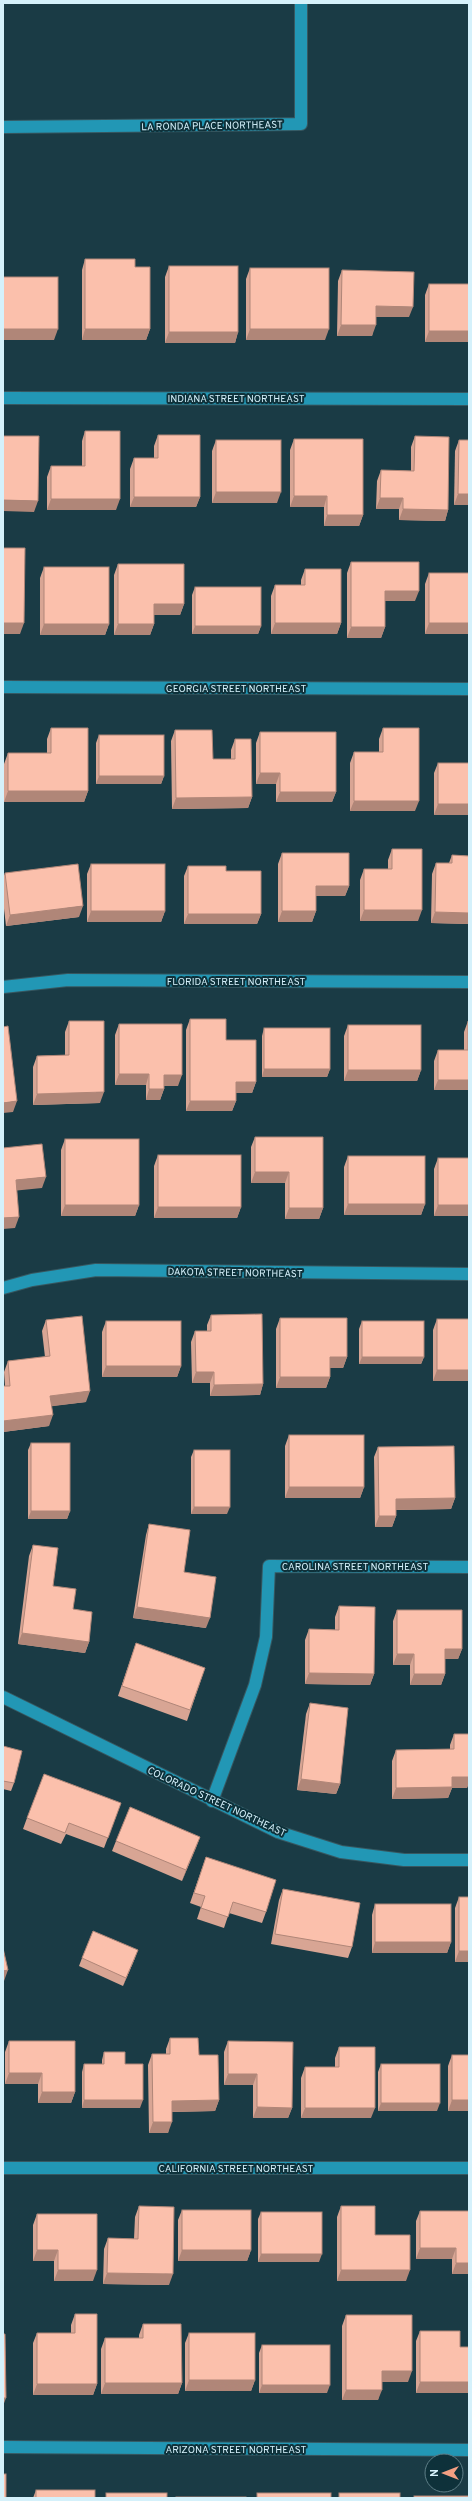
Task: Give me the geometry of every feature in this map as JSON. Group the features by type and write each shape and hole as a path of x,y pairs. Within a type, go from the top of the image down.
{"street":[{"name":"LA RONDA PLACE NORTHEAST","path":"3,127 301,124 301,3"},
{"name":"INDIANA STREET NORTHEAST","path":"3,398 469,398"},
{"name":"GEORGIA STREET NORTHEAST","path":"3,687 469,689"},
{"name":"FLORIDA STREET NORTHEAST","path":"3,987 68,980 469,982"},
{"name":"DAKOTA STREET NORTHEAST","path":"3,1288 32,1280 96,1270 469,1274"},
{"name":"CAROLINA STREET NORTHEAST","path":"212,1801 255,1685 266,1637 269,1566 469,1567"},
{"name":"COLORADO STREET NORTHEAST","path":"3,1698 278,1832 341,1852 404,1860 469,1860"},
{"name":"CALIFORNIA STREET NORTHEAST","path":"3,2168 469,2168"},
{"name":"ARIZONA STREET NORTHEAST","path":"3,2447 469,2450"}],"building":[{"path":"85,259 135,259 135,267 150,267 150,329 85,329"},
{"path":"169,266 238,266 238,332 169,332"},
{"path":"250,268 329,268 329,329 250,329"},
{"path":"342,270 414,272 413,307 376,306 376,325 341,325"},
{"path":"3,277 58,277 58,329 3,329"},
{"path":"429,284 469,284 469,331 429,331"},
{"path":"85,431 120,431 120,499 51,499 51,466 85,466"},
{"path":"158,435 200,435 200,497 134,497 134,458 158,458"},
{"path":"3,436 39,436 38,501 3,500"},
{"path":"415,436 449,437 448,510 403,509 403,498 380,498 381,470 414,471"},
{"path":"294,439 363,439 363,515 327,515 327,496 294,496"},
{"path":"216,440 281,440 281,492 216,492"},
{"path":"459,440 469,440 469,494 458,494"},
{"path":"3,548 25,548 24,623 3,623"},
{"path":"351,562 419,562 419,591 385,591 385,627 351,627"},
{"path":"118,564 184,564 184,604 154,604 154,624 118,624"},
{"path":"44,567 109,567 109,624 44,624"},
{"path":"305,569 341,569 341,623 275,623 275,585 305,585"},
{"path":"429,573 469,573 469,623 429,623"},
{"path":"195,587 261,587 261,626 195,626"},
{"path":"51,728 88,728 88,791 8,791 8,753 51,753"},
{"path":"383,728 419,728 419,801 354,801 354,752 383,752"},
{"path":"175,730 212,730 213,759 235,759 235,739 251,739 252,797 176,798"},
{"path":"260,732 336,732 336,792 280,792 280,773 260,773"},
{"path":"99,735 164,735 164,776 99,776"},
{"path":"438,763 469,763 469,804 438,804"},
{"path":"392,849 422,849 422,910 364,910 364,869 392,869"},
{"path":"282,853 349,853 349,886 316,886 316,911 282,911"},
{"path":"452,855 469,856 469,913 435,912 436,863 452,863"},
{"path":"78,864 83,906 10,915 5,873"},
{"path":"91,864 165,864 165,911 91,911"},
{"path":"188,866 226,866 226,871 261,871 261,914 188,914"},
{"path":"190,1019 226,1019 226,1040 256,1040 256,1082 236,1082 236,1101 190,1101"},
{"path":"69,1021 104,1021 104,1092 37,1094 37,1056 69,1055"},
{"path":"468,1021 469,1080 438,1080 438,1050 468,1050"},
{"path":"119,1024 182,1024 182,1075 164,1075 164,1089 149,1089 149,1074 119,1074"},
{"path":"348,1025 421,1025 421,1070 348,1070"},
{"path":"8,1026 17,1101 3,1103 3,1027"},
{"path":"264,1028 330,1028 330,1069 264,1069"},
{"path":"255,1137 323,1137 323,1208 289,1208 289,1172 255,1172"},
{"path":"65,1139 139,1139 139,1205 65,1205"},
{"path":"42,1144 46,1177 16,1180 19,1217 3,1218 3,1148"},
{"path":"158,1155 241,1155 241,1207 158,1207"},
{"path":"348,1156 425,1156 425,1204 348,1204"},
{"path":"438,1158 469,1158 469,1205 438,1205"},
{"path":"262,1314 263,1384 214,1385 214,1372 196,1372 195,1331 211,1331 211,1315"},
{"path":"82,1316 90,1391 50,1396 53,1415 3,1421 3,1386 10,1386 8,1361 50,1356 46,1320"},
{"path":"280,1318 347,1318 347,1357 330,1357 330,1377 280,1377"},
{"path":"437,1319 469,1319 469,1370 437,1370"},
{"path":"106,1321 181,1321 181,1366 106,1366"},
{"path":"362,1321 424,1321 424,1357 362,1357"},
{"path":"289,1435 364,1435 364,1487 289,1487"},
{"path":"31,1443 70,1443 70,1511 31,1511"},
{"path":"454,1446 455,1498 396,1499 396,1516 379,1516 378,1447"},
{"path":"194,1450 230,1450 230,1507 194,1507"},
{"path":"149,1524 190,1530 184,1572 216,1577 210,1618 137,1607"},
{"path":"33,1545 58,1548 53,1586 76,1589 73,1609 92,1612 89,1642 22,1633"},
{"path":"339,1606 375,1607 374,1674 309,1673 309,1629 339,1630"},
{"path":"397,1610 462,1610 462,1649 445,1649 445,1674 414,1674 414,1654 397,1654"},
{"path":"136,1643 205,1668 190,1710 122,1686"},
{"path":"310,1703 348,1708 340,1784 301,1779"},
{"path":"454,1734 469,1734 469,1777 452,1777 452,1787 396,1788 396,1750 454,1749"},
{"path":"3,1746 22,1751 14,1783 3,1781"},
{"path":"44,1774 121,1803 108,1838 69,1823 65,1833 27,1818"},
{"path":"130,1807 200,1837 186,1870 116,1841"},
{"path":"206,1857 276,1880 266,1912 233,1902 228,1917 201,1908 205,1896 194,1893"},
{"path":"283,1889 360,1903 352,1947 275,1934"},
{"path":"459,1897 469,1897 469,1951 459,1951"},
{"path":"375,1904 451,1904 451,1942 375,1942"},
{"path":"93,1931 138,1950 126,1978 82,1958"},
{"path":"3,1948 8,1970 3,1971"},
{"path":"170,2038 198,2038 199,2055 218,2055 219,2100 172,2101 172,2122 153,2122 152,2054 170,2054"},
{"path":"9,2041 75,2041 75,2092 42,2092 42,2073 9,2073"},
{"path":"228,2041 293,2042 292,2108 257,2107 257,2074 228,2074"},
{"path":"339,2047 375,2047 375,2108 305,2108 305,2067 339,2067"},
{"path":"104,2052 125,2052 125,2064 143,2064 143,2100 84,2100 84,2064 104,2064"},
{"path":"452,2055 469,2055 469,2100 452,2100"},
{"path":"381,2064 440,2064 440,2103 381,2103"},
{"path":"139,2206 174,2207 173,2274 107,2273 108,2238 138,2239"},
{"path":"341,2206 375,2206 375,2235 410,2235 410,2270 341,2270"},
{"path":"182,2210 251,2210 251,2250 182,2250"},
{"path":"420,2211 469,2211 469,2263 456,2263 456,2248 420,2248"},
{"path":"261,2212 322,2212 322,2254 261,2254"},
{"path":"37,2214 97,2214 97,2270 58,2270 58,2250 37,2250"},
{"path":"75,2314 97,2314 97,2384 37,2384 37,2333 75,2333"},
{"path":"346,2315 412,2315 412,2371 382,2371 382,2390 346,2390"},
{"path":"143,2324 181,2324 182,2383 105,2383 105,2338 143,2338"},
{"path":"420,2331 460,2331 460,2347 469,2347 469,2382 420,2382"},
{"path":"189,2333 255,2333 255,2380 189,2380"},
{"path":"3,2334 5,2334 6,2398 3,2398"},
{"path":"262,2345 330,2345 330,2385 262,2385"},
{"path":"3,2474 6,2474 6,2498 3,2498"},
{"path":"36,2490 95,2490 95,2498 36,2498"},
{"path":"106,2493 167,2493 167,2498 106,2498"},
{"path":"257,2493 331,2493 331,2498 257,2498"},
{"path":"339,2493 400,2493 400,2498 339,2498"},
{"path":"414,2496 469,2496 469,2498 414,2498"},
{"path":"246,2497 246,2498 176,2498"}]}
